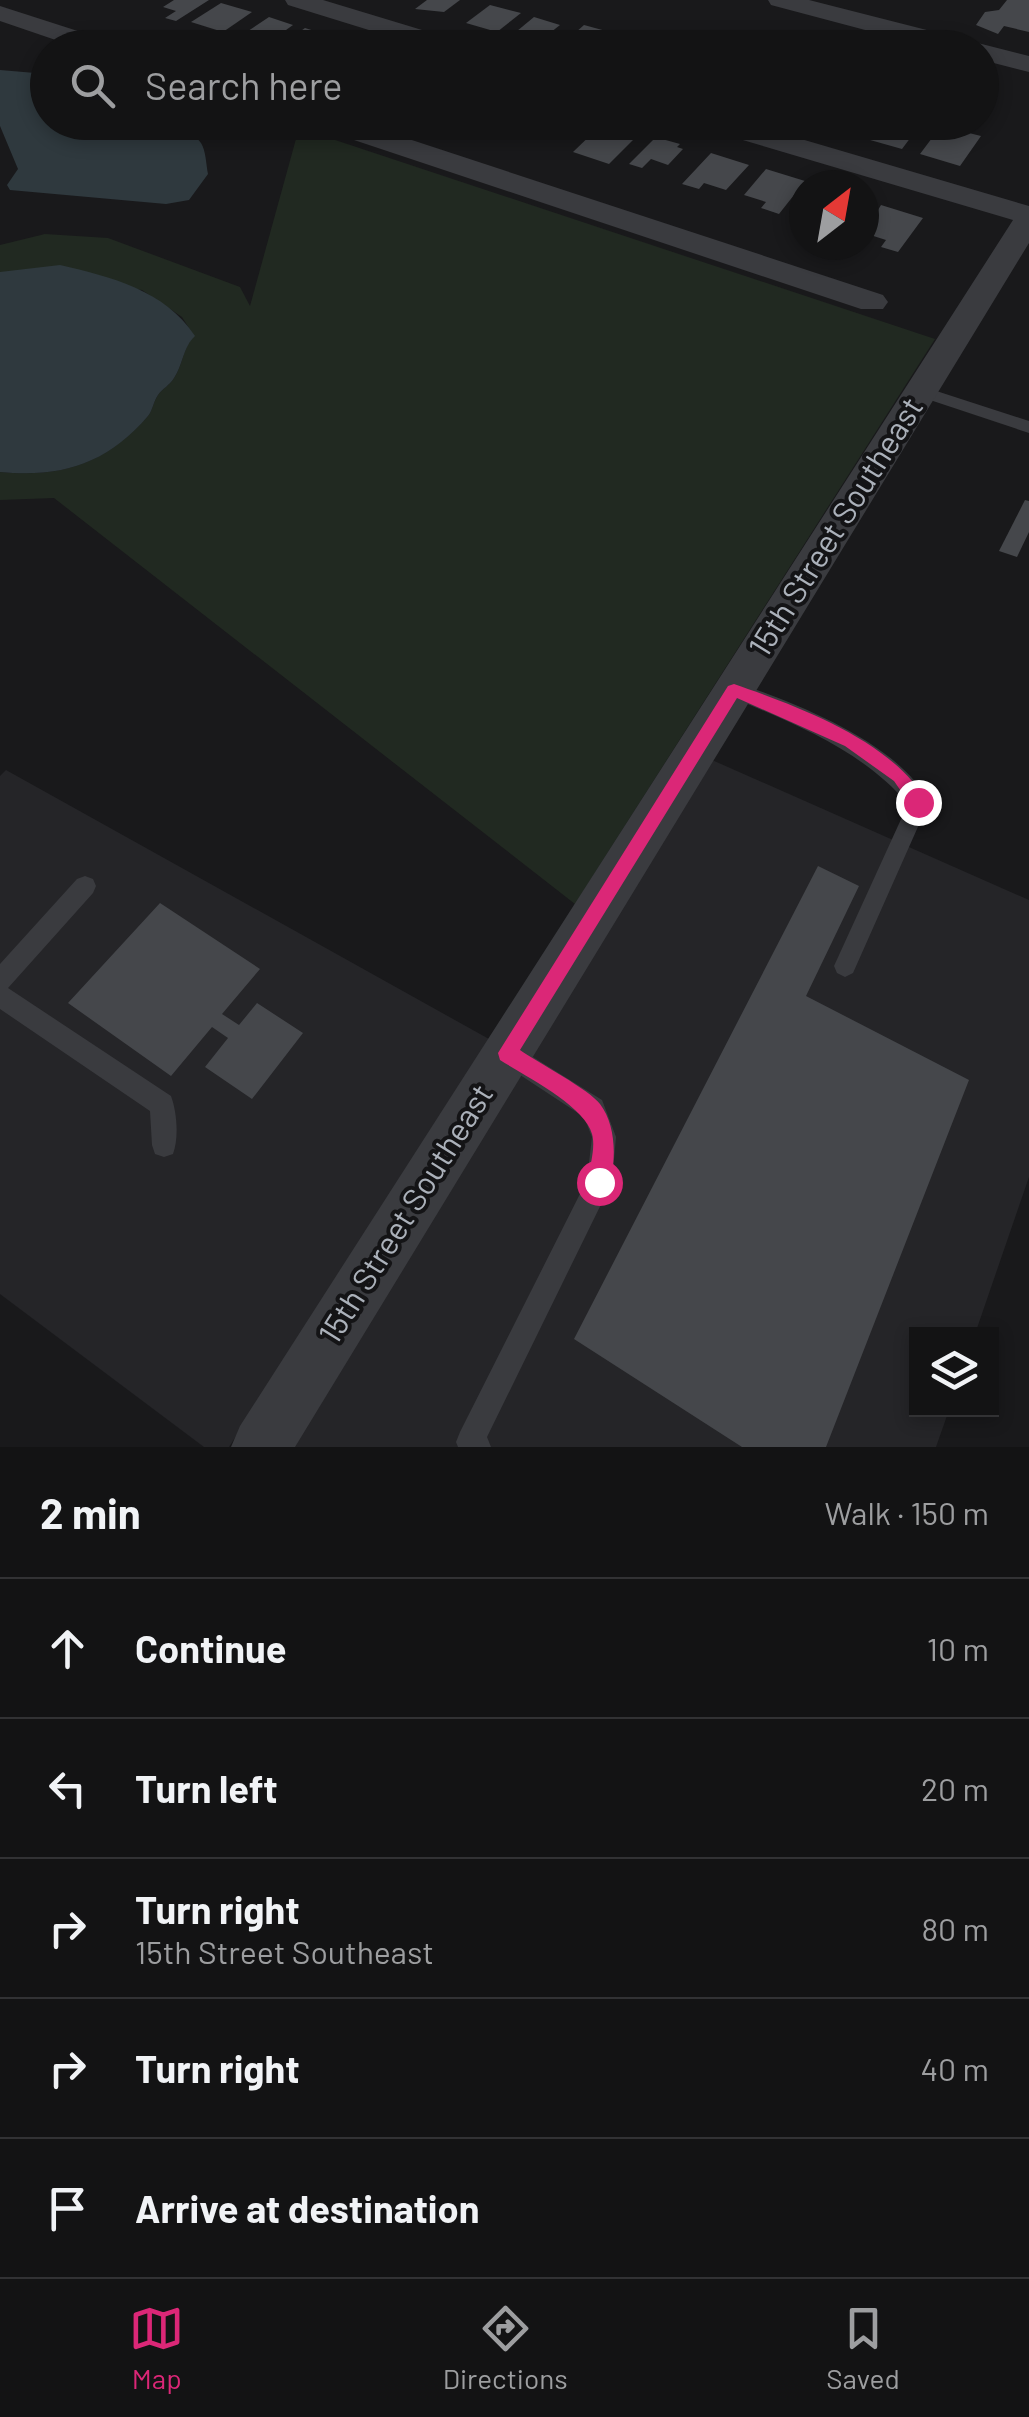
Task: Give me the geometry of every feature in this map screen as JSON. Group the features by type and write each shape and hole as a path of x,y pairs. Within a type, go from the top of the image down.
{"street":[{"path":"297,0 398,30"},
{"path":"780,0 896,30"},
{"path":"0,13 51,30"},
{"path":"999,56 1029,64"},
{"path":"382,140 872,302"},
{"path":"768,140 1027,223"},
{"name":"15th Street Southeast","path":"261,1447 1027,223"}],"lane":[{"path":"921,391 1029,427"},
{"path":"734,690 851,742 900,776 918,802 845,966"},
{"path":"0,981 85,886"},
{"path":"0,996 162,1105 164,1145"},
{"path":"476,1447 470,1442 599,1182 604,1138 593,1110 507,1053"}],"shaded area":[{"path":"0,70 30,73 30,140 198,140 203,146 208,174 189,200 166,204 10,190 7,185 18,169 0,126"},
{"path":"296,140 335,140 935,339 575,904 54,498 0,500 0,472 63,470 116,446 148,416 158,395 174,378 194,336 182,317 142,290 0,272 0,245 45,234 108,238 240,287 250,306"},
{"path":"60,265 153,296 183,320 195,336 177,373 158,395 148,416 116,446 63,470 0,472 0,272"},
{"path":"712,760 1029,900 1029,1177 977,1327 909,1327 909,1417 947,1417 936,1447 292,1447"},
{"path":"6,770 489,1039 229,1447 204,1447 0,1294 0,776"}],"building":[{"path":"174,0 209,0 176,21 165,18 176,11 163,7"},
{"path":"427,0 460,0 444,12 415,9"},
{"path":"1007,0 1029,0 1029,32 1004,26 999,33 976,25 985,12 999,10"},
{"path":"221,3 252,12 226,30 191,22"},
{"path":"490,5 521,13 500,30 466,23"},
{"path":"269,17 293,25 286,30 250,30"},
{"path":"534,17 560,25 554,30 518,30"},
{"path":"586,140 633,140 609,164 573,152"},
{"path":"653,140 680,144 677,147 683,149 668,165 651,159 642,168 629,164"},
{"path":"870,140 909,140 902,149"},
{"path":"930,140 978,140 960,166 920,154"},
{"path":"711,153 749,165 726,190 704,183 699,189 682,184"},
{"path":"766,169 789,176 789,201 779,214 761,208 766,202 744,195"},
{"path":"881,205 923,218 898,252 881,247 886,240 879,238"},
{"path":"1025,500 1029,501 1029,532 1017,557 999,551"},
{"path":"818,866 859,886 806,996 969,1080 826,1447 742,1447 574,1339"},
{"path":"160,903 260,969 222,1014 239,1025 257,1003 303,1033 252,1099 205,1067 228,1038 212,1027 171,1076 68,1003"}],"route":[{"path":"599,1182 604,1138 593,1110 507,1053 734,690 851,742 900,776 918,802"}]}
